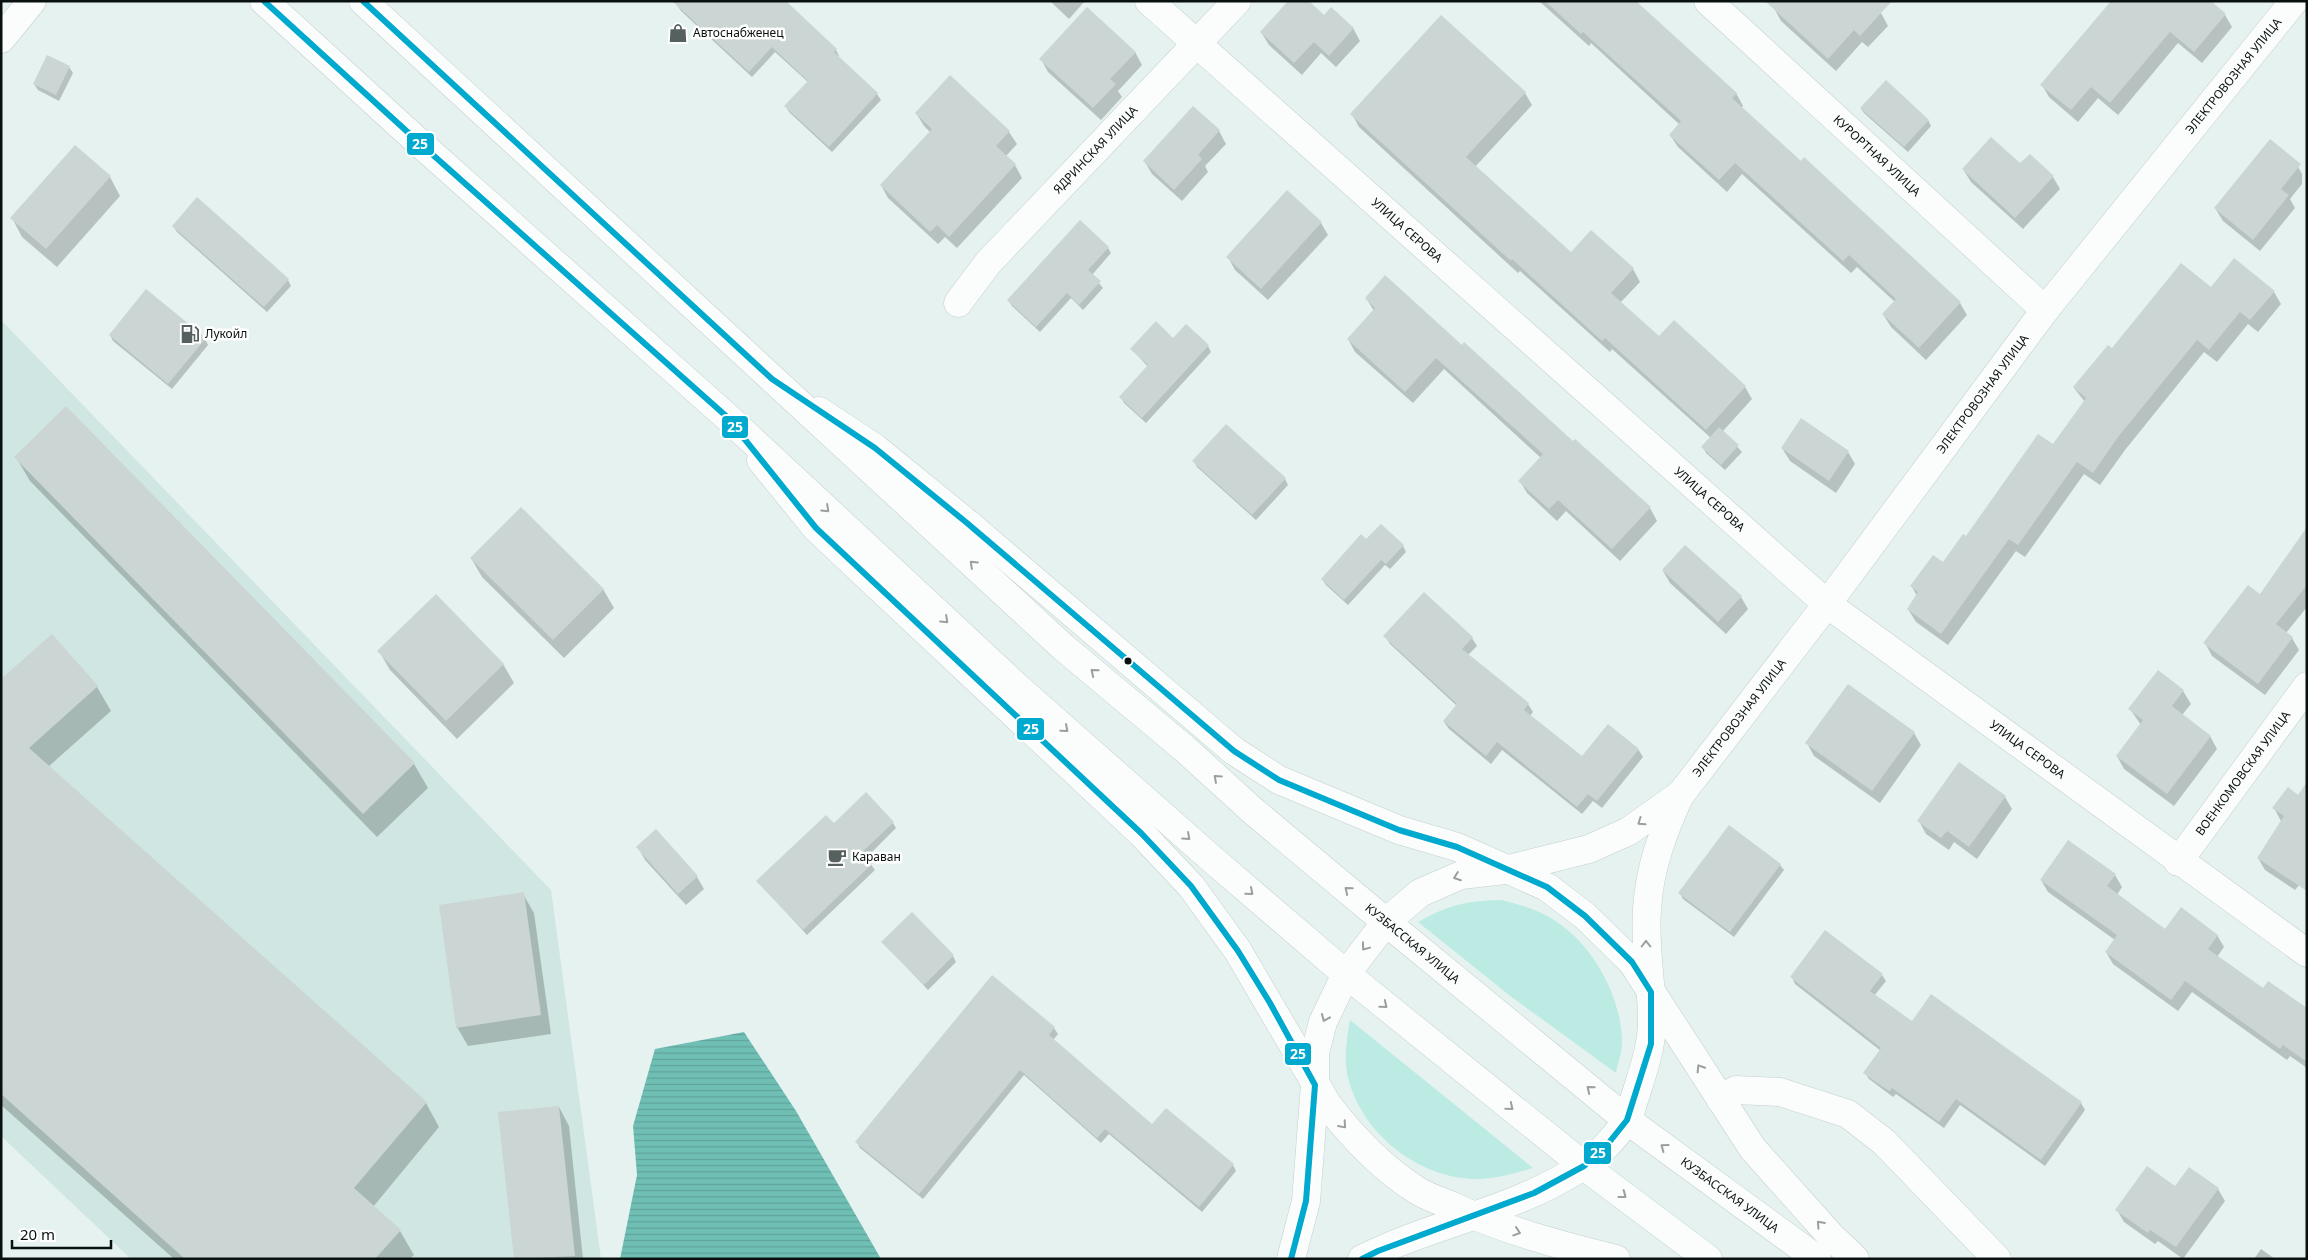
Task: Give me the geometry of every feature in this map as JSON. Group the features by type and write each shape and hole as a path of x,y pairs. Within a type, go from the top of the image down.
{"street":[{"path":"1,39 32,1"},
{"path":"264,1 431,154 726,416 1017,687 1346,974 1584,1166 1708,1259"},
{"name":"КУЗБАССКАЯ УЛИЦА","path":"363,1 1063,647 1186,749 1253,811 1627,1120 1817,1259"},
{"name":"УЛИЦА СЕРОВА","path":"1149,1 1827,604 2178,862 2307,953"},
{"name":"ЯДРИНСКАЯ УЛИЦА","path":"958,303 988,263 1237,1"},
{"name":"ЭЛЕКТРОВОЗНАЯ УЛИЦА","path":"1681,794 1827,604 2045,310 2294,1"},
{"name":"КУРОРТНАЯ УЛИЦА","path":"1718,4 2045,310"},
{"path":"772,380 875,448 967,523 1234,750 1271,776 1399,830 1457,847 1505,870 1547,887 1585,916 1632,962 1753,1149 1830,1235 1855,1259"},
{"path":"726,416 816,528 1141,833 1192,886 1238,951 1270,1002 1315,1085 1343,1125 1397,1177 1421,1193 1471,1215 1543,1240 1616,1259"},
{"name":"ВОЕНКОМОВСКАЯ УЛИЦА","path":"2178,862 2307,686"},
{"path":"1291,1259 1306,1201 1315,1085 1315,1054 1323,1022 1346,974 1386,922 1420,893 1461,875 1505,870 1589,849 1629,831 1681,794"},
{"path":"1362,1259 1471,1215 1534,1193 1584,1166 1607,1145 1627,1120 1651,1044 1651,992 1646,953 1647,910 1651,881 1662,834 1681,794"},
{"path":"1720,1099 1736,1090 1780,1092 1848,1114 1884,1142 1997,1259"}],"shaded area":[{"path":"1,320 551,890 601,1259 131,1259 1,1136"},
{"path":"1501,900 1530,908 1557,922 1582,945 1603,973 1620,1022 1622,1047 1616,1073 1509,995 1418,922 1458,905 1477,901"},
{"path":"1350,1020 1533,1168 1481,1179 1458,1177 1436,1172 1415,1162 1396,1149 1364,1115 1354,1095 1347,1073 1346,1060"},
{"path":"744,1032 796,1111 881,1259 620,1259 637,1175 633,1126 655,1049"}],"building":[{"path":"672,1 786,1 837,49 834,52 878,93 829,147 784,106 808,81 772,47 749,72"},
{"path":"1288,1 1309,1 1324,15 1331,7 1354,28 1329,56 1314,42 1294,63 1260,32"},
{"path":"1545,1 1636,1 1737,93 1732,98 1801,161 1804,157 1961,302 1919,348 1882,314 1896,299 1849,255 1843,261 1735,163 1719,180 1669,135 1681,121 1583,32 1581,34"},
{"path":"1765,1 1892,1 1860,36 1854,30 1828,59"},
{"path":"2111,1 2211,1 2226,14 2194,52 2170,32 2110,103 2091,87 2071,110 2040,85"},
{"path":"1087,7 1136,52 1110,79 1116,84 1093,108 1039,59"},
{"path":"1441,15 1526,92 1466,157 1571,252 1591,230 1634,268 1611,293 1659,336 1674,320 1746,386 1706,430 1605,338 1602,341 1512,259 1511,261 1350,114"},
{"path":"47,55 70,66 56,95 33,84"},
{"path":"950,75 1010,131 996,146 1016,164 949,237 937,225 930,232 880,185 932,129 915,113"},
{"path":"1886,80 1929,120 1904,147 1860,108"},
{"path":"1193,106 1220,130 1198,155 1202,159 1174,190 1143,161"},
{"path":"1991,137 2020,163 2030,154 2054,176 2015,218 1962,169"},
{"path":"2270,139 2301,164 2281,189 2289,195 2253,240 2214,208"},
{"path":"75,145 111,176 46,249 10,218"},
{"path":"1287,190 1322,222 1261,289 1226,257"},
{"path":"197,197 289,279 264,307 172,226"},
{"path":"1080,220 1109,247 1088,270 1101,281 1079,305 1067,293 1036,327 1007,300"},
{"path":"2234,258 2275,291 2250,320 2240,312 2209,350 2197,340 2118,437 2093,473 2077,462 2018,545 2009,539 1941,634 1907,609 1918,592 1910,586 1933,555 1943,562 1963,534 1966,536 2038,434 2053,444 2086,398 2073,387 2108,345 2112,348 2181,263 2211,287"},
{"path":"1385,275 1462,345 1464,342 1573,441 1575,439 1651,507 1612,549 1558,500 1549,509 1518,481 1543,454 1436,358 1405,392 1347,339 1375,308 1365,298"},
{"path":"146,289 206,338 168,384 109,335"},
{"path":"1156,321 1173,338 1186,324 1209,345 1142,418 1119,397 1148,365 1130,349"},
{"path":"66,406 415,763 363,814 14,457"},
{"path":"1801,418 1849,451 1829,481 1781,448"},
{"path":"1226,424 1286,478 1252,515 1192,461"},
{"path":"1719,427 1739,445 1721,465 1701,447"},
{"path":"521,507 604,589 553,640 470,558"},
{"path":"1381,524 1404,545 1386,564 1381,560 1344,600 1321,579 1361,534 1366,539"},
{"path":"2307,527 2307,585 2276,624 2293,637 2258,684 2203,643 2248,585 2260,594"},
{"path":"1685,545 1742,596 1718,622 1662,570"},
{"path":"1424,592 1473,637 1462,649 1529,703 1524,710 1582,756 1608,724 1639,749 1597,801 1588,794 1577,807 1497,742 1486,756 1443,721 1457,704 1383,636"},
{"path":"436,594 504,664 446,721 377,651"},
{"path":"52,634 98,686 29,748 427,1102 354,1188 401,1230 375,1259 185,1259 1,1094 1,679"},
{"path":"2158,670 2184,690 2172,706 2211,736 2167,794 2116,756 2143,720 2128,709"},
{"path":"1848,684 1915,732 1872,791 1805,743"},
{"path":"1959,762 2006,796 1969,847 1947,831 1941,838 1917,821"},
{"path":"2307,782 2307,891 2257,858 2284,816 2272,808 2288,787 2298,795"},
{"path":"866,792 894,822 862,852 873,863 803,930 756,881 826,815 834,823"},
{"path":"1729,825 1781,864 1730,932 1678,893"},
{"path":"656,829 698,876 678,894 636,847"},
{"path":"2068,840 2116,874 2107,886 2165,929 2181,907 2218,935 2208,949 2263,988 2268,981 2307,1008 2307,1062 2283,1045 2280,1049 2185,981 2171,1000 2105,952 2117,935 2040,880"},
{"path":"524,892 541,1015 456,1028 439,905"},
{"path":"912,912 954,955 924,985 881,942"},
{"path":"1825,930 1883,974 1870,991 1912,1021 1931,994 2082,1102 2041,1160 1956,1099 1939,1122 1892,1088 1889,1091 1863,1073 1881,1048 1790,977"},
{"path":"992,975 1055,1027 1049,1035 1152,1124 1166,1108 1234,1164 1199,1207 1105,1129 1097,1138 1020,1070 919,1194 855,1142"},
{"path":"559,1106 575,1256 514,1259 498,1112"},
{"path":"2147,1166 2175,1186 2189,1167 2219,1188 2176,1247 2150,1230 2148,1233 2115,1210"}],"transit line":[{"name":"25","path":"264,1 424,147 726,416 816,528 1141,833 1191,886 1238,951 1270,1003 1315,1085 1306,1201 1291,1259"},
{"name":"25","path":"363,1 772,379 875,448 967,523 1234,751 1279,780 1399,830 1457,847 1547,887 1585,916 1632,962 1651,992 1651,1044 1627,1120 1607,1145 1584,1166 1534,1193 1378,1251 1362,1259"}],"place":[{"name":"Автоснабженец","path":"678,33"},
{"name":"Лукойл","path":"190,334"},
{"name":"Караван","path":"837,857"}]}
